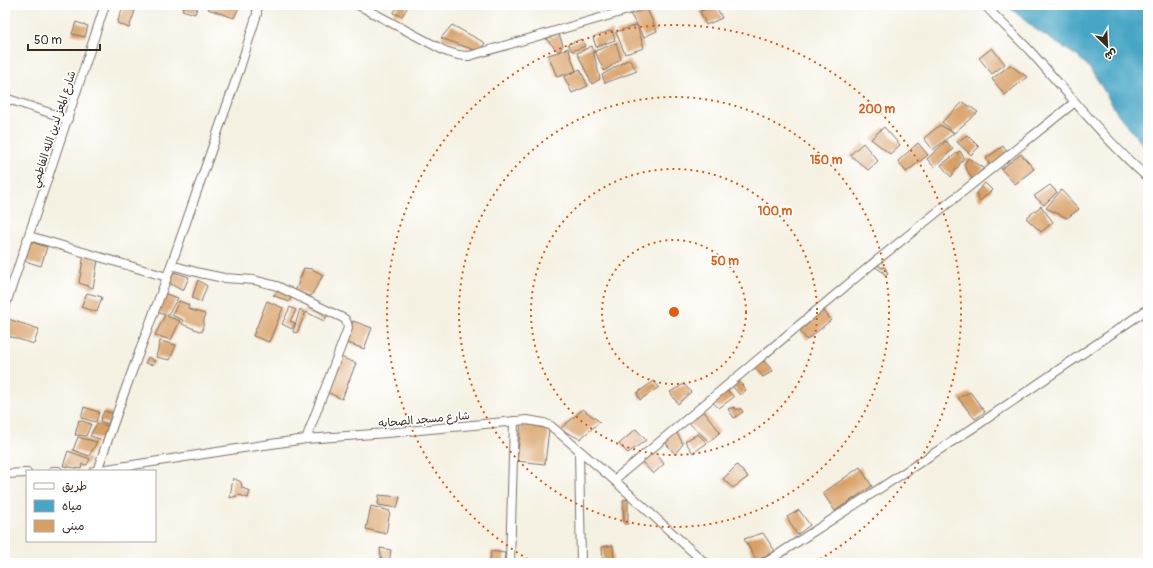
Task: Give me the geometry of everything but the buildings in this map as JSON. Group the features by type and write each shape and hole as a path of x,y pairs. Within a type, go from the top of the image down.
{"street":[{"name":"شارع المعز لدين الله الفاطمي","path":"29,236 105,5"},
{"path":"96,470 171,265 240,68 257,14 257,5"},
{"path":"358,5 445,51 454,55 462,56 468,56 645,5"},
{"path":"985,5 1030,51 1132,164 1148,178"},
{"path":"5,98 68,119"},
{"path":"614,480 871,265 1075,102"},
{"path":"5,307 29,236 167,276"},
{"path":"171,265 184,270 224,278 254,280 277,286 345,319 348,328 306,440"},
{"path":"765,563 979,424 1148,309"},
{"name":"شارع مسجد الصحابه","path":"102,470 243,448 306,440 387,434 527,420 544,422 551,426 614,480 705,563"},
{"path":"510,563 514,421"},
{"path":"579,451 581,563"},
{"path":"5,474 26,473"}],"water":[{"path":"1007,5 1148,5 1148,151 1117,113 1087,65 1077,56 1035,29"}]}
